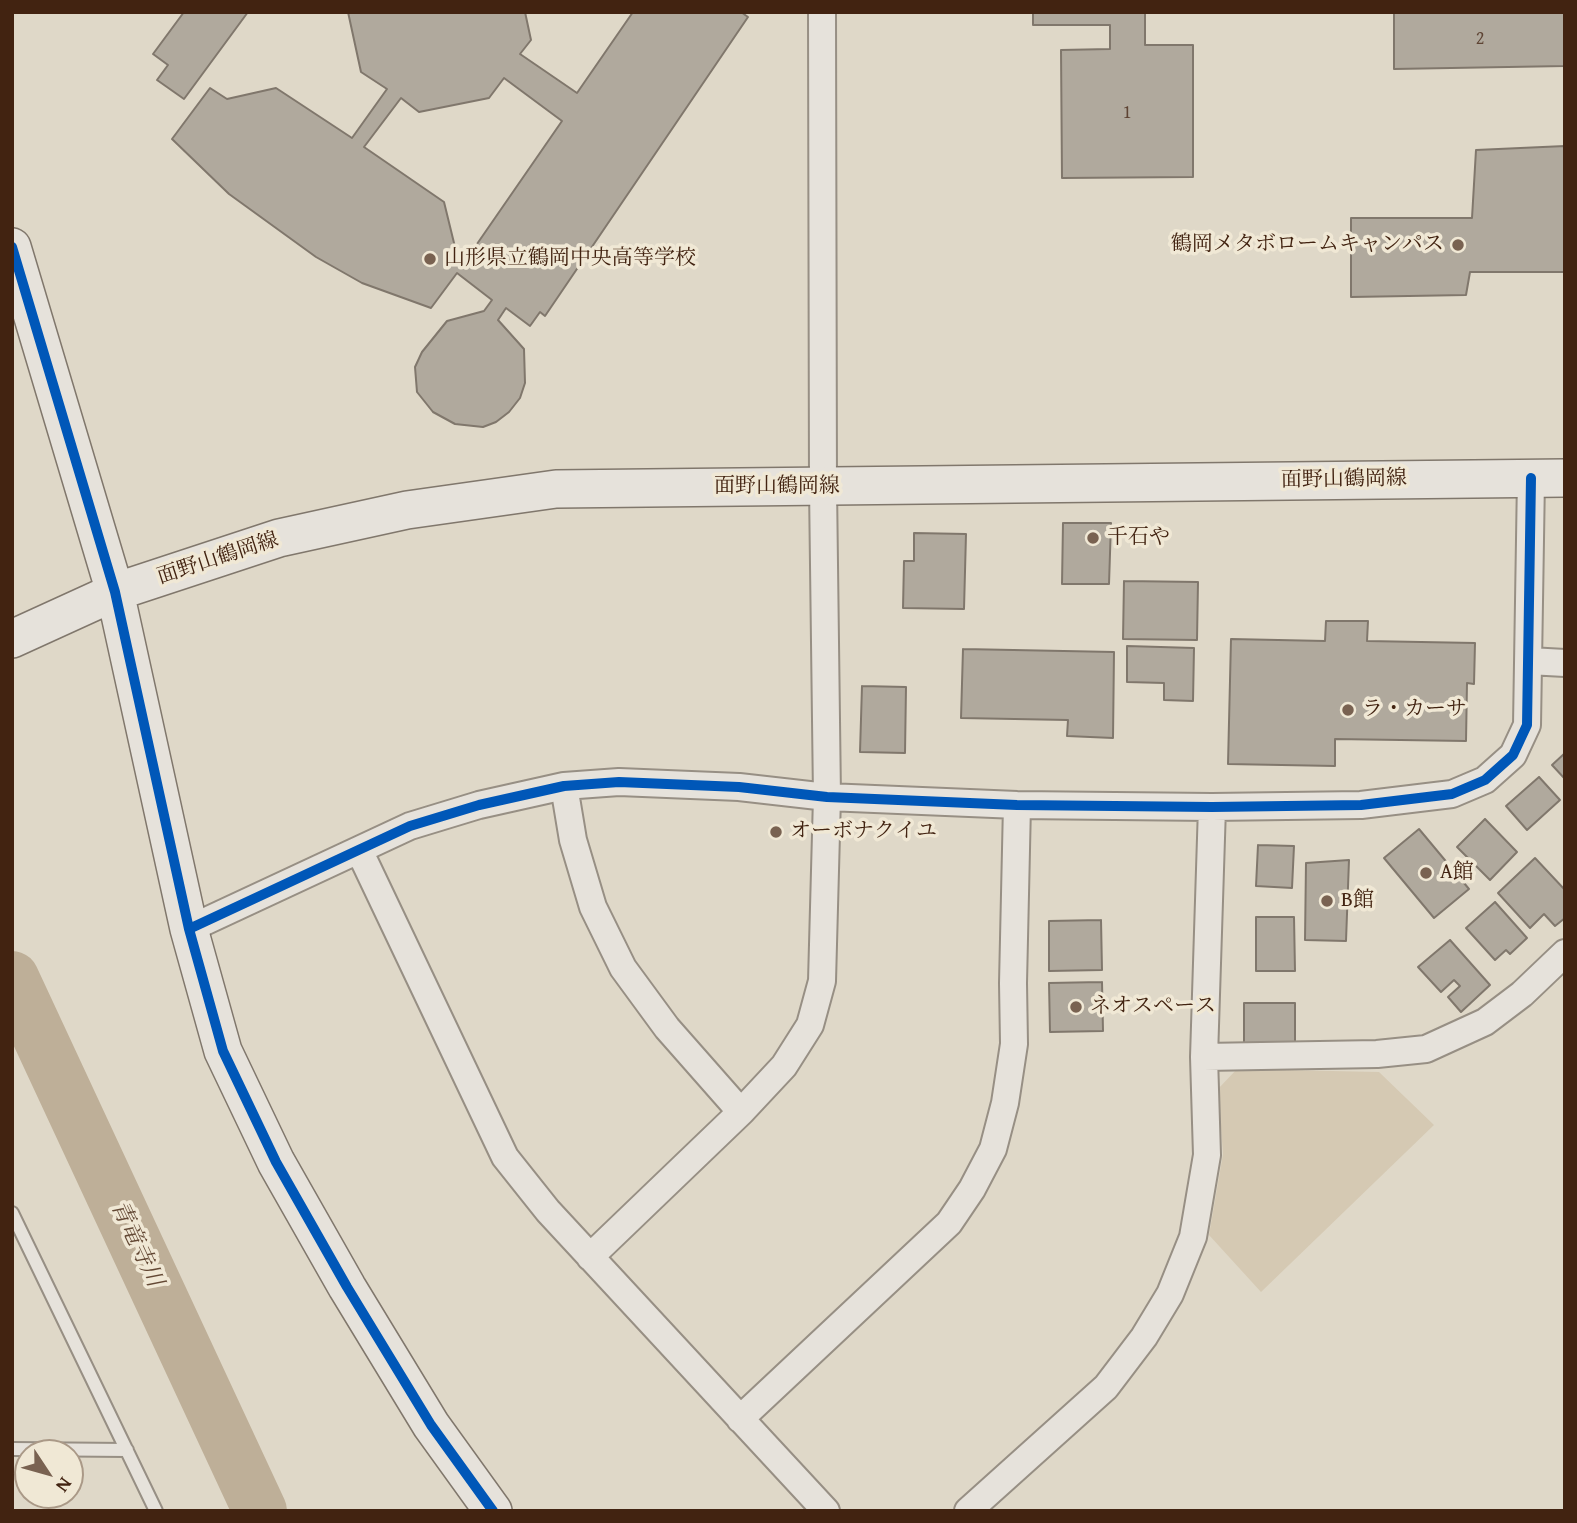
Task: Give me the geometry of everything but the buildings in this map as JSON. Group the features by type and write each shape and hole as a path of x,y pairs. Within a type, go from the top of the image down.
{"main road":[{"path":"12,247 115,592 189,929 223,1051 276,1162 347,1287 431,1425 493,1511"},
{"name":"面野山鶴岡線","path":"12,639 115,592 279,538 407,510 556,489 1548,478"}],"street":[{"path":"590,1257 741,1112 784,1066 810,1025 822,981 827,797 822,12"},
{"path":"189,929 410,826 479,805 564,786 619,782 739,787 827,797 1017,805 1212,807 1361,806 1452,794 1485,780 1513,755 1527,725 1529,661 1548,478"},
{"path":"1529,661 1565,663"},
{"path":"564,786 573,840 593,908 623,968 667,1028 741,1112"},
{"path":"740,1419 949,1223 972,1189 993,1149 1005,1103 1014,1044 1017,805"},
{"path":"968,1511 1106,1387 1144,1337 1170,1294 1193,1237 1208,1155 1204,1057 1212,807"},
{"path":"359,850 505,1157 548,1212 826,1511"},
{"path":"1204,1057 1377,1054 1426,1049 1485,1022 1522,994 1565,953"}],"lane":[{"path":"12,1213 156,1511"},
{"path":"12,1449 127,1450"}],"shaded area":[{"path":"1237,1069 1379,1072 1434,1125 1261,1292 1209,1235 1223,1154 1218,1089"}],"waterway":[{"name":"青竜寺川","path":"12,978 260,1511"}],"cycle path":[{"path":"12,247 115,592 189,929 223,1051 276,1162 347,1287 431,1425 493,1511"},
{"path":"189,929 410,826 479,805 564,786 619,782 739,787 827,797 1017,805 1212,807 1361,805 1452,794 1485,780 1513,755 1527,725 1531,478"}],"place":[{"name":"鶴岡メタボロームキャンパス","path":"1458,245"},
{"name":"山形県立鶴岡中央高等学校","path":"430,259"},
{"name":"千石や","path":"1093,538"},
{"name":"ラ・カーサ","path":"1348,710"},
{"name":"オーボナクイユ","path":"776,832"},
{"name":"A館","path":"1426,873"},
{"name":"B館","path":"1327,901"},
{"name":"ネオスペース","path":"1076,1007"}]}
